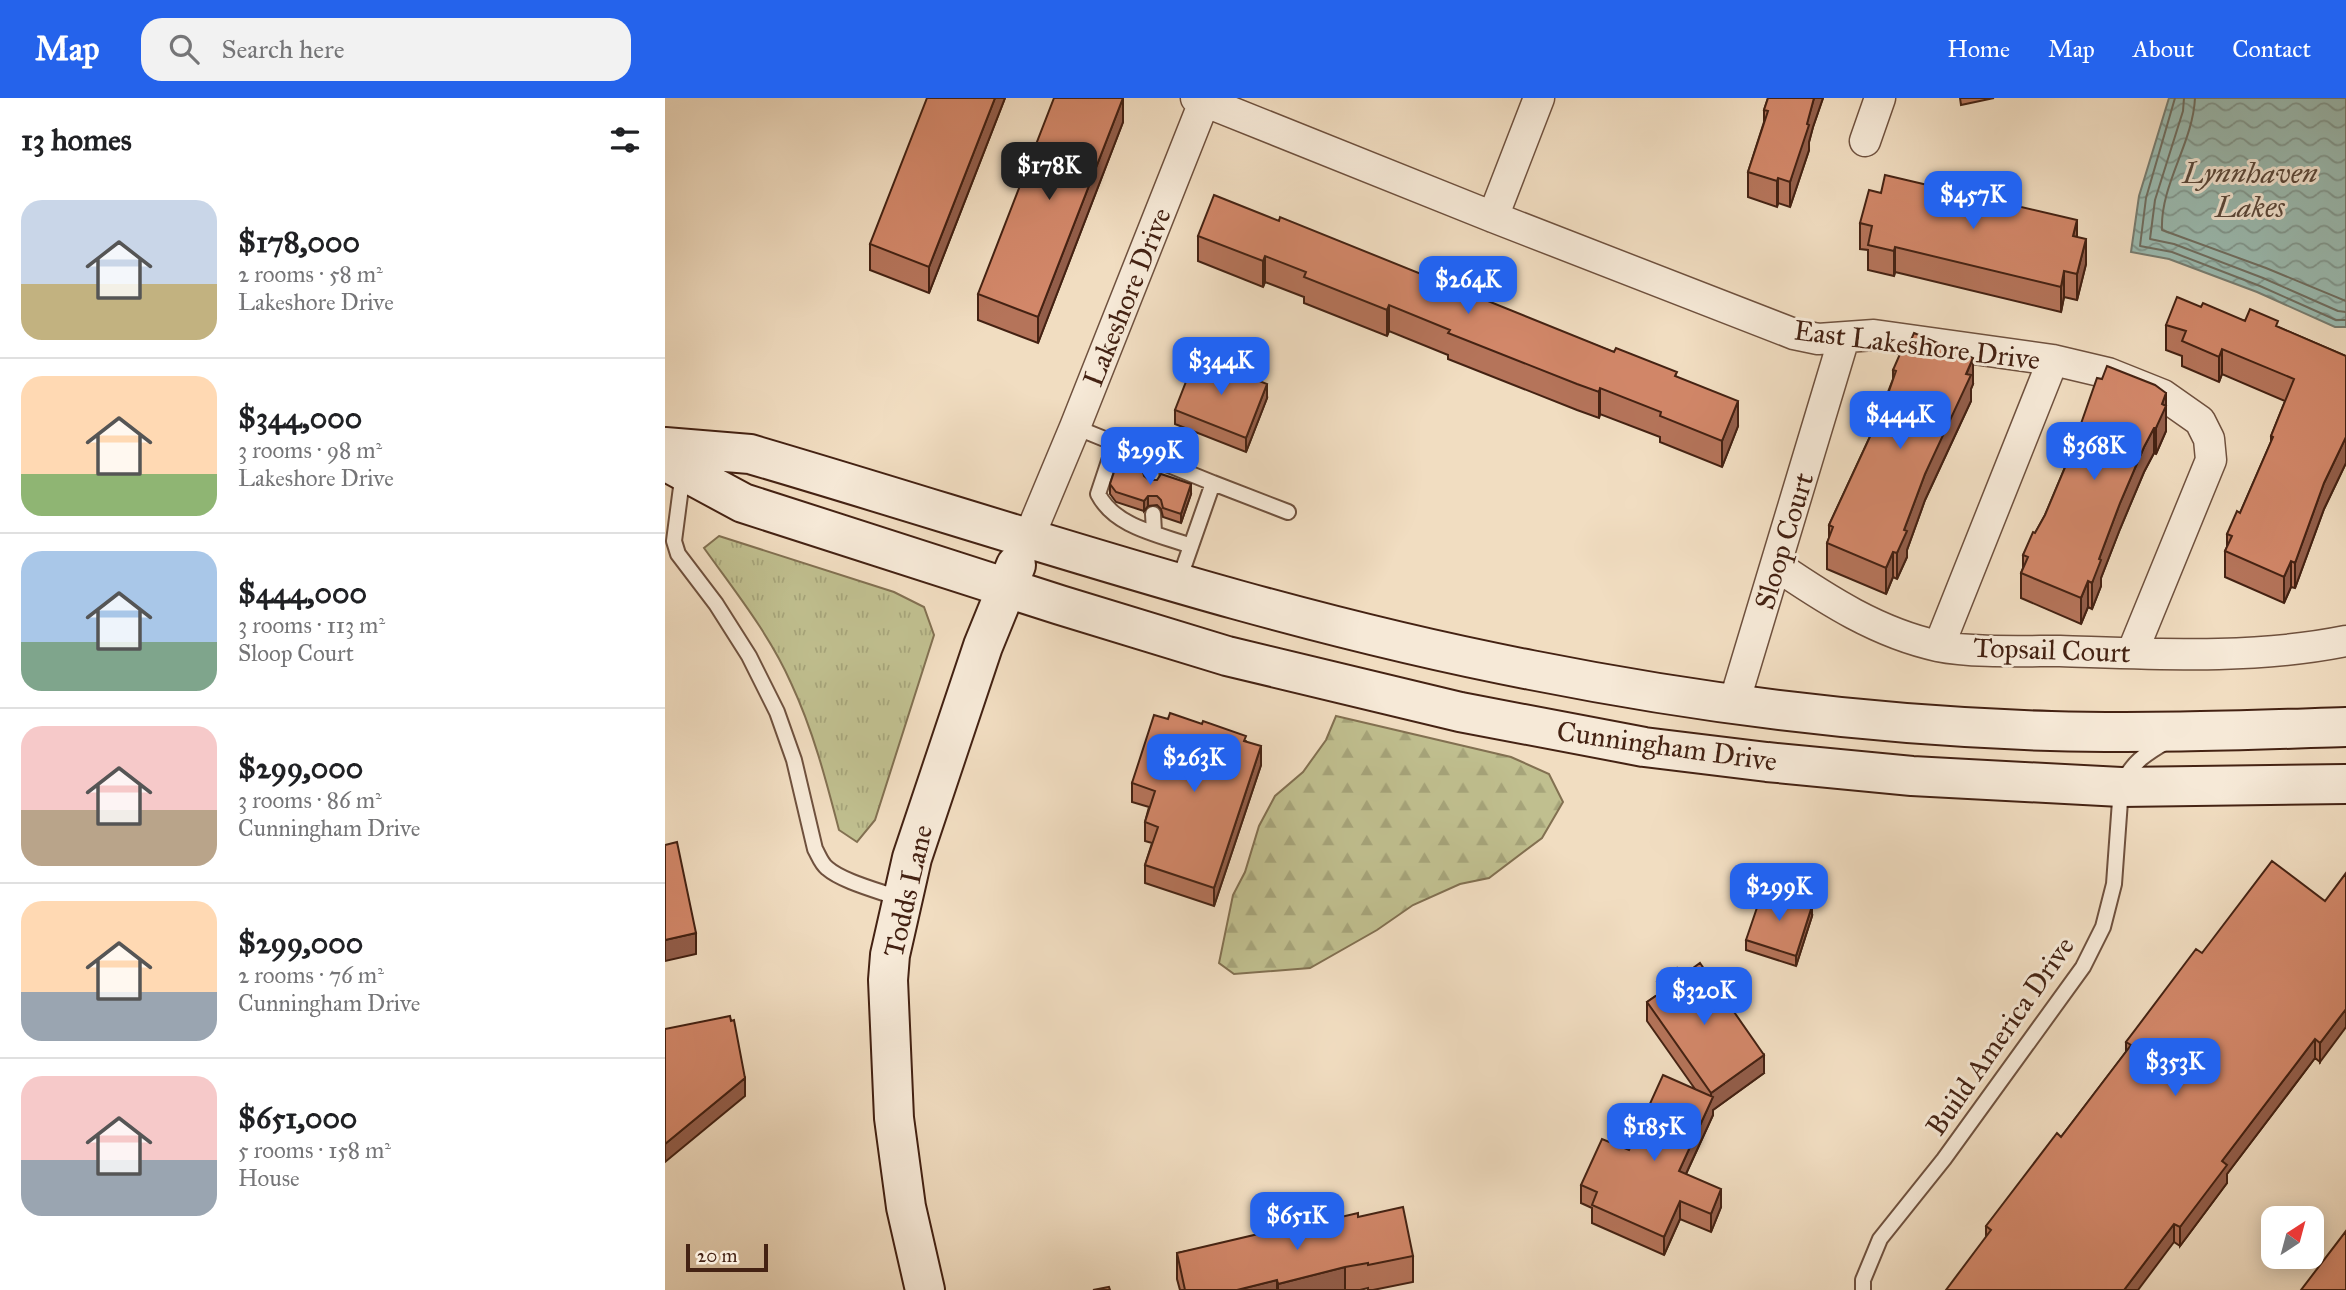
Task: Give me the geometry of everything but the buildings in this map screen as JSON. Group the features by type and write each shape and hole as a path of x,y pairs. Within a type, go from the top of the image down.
{"main road":[{"path":"671,459 750,454 1029,537"},
{"path":"671,459 743,503 1006,587"},
{"name":"Cunningham Drive","path":"1029,537 1177,584 1325,625 1529,670 1734,703 1900,723 2053,731 2346,727"},
{"name":"Todds Lane","path":"925,1290 906,1207 894,1118 888,980 892,945 901,899 930,802 983,646 1029,537"},
{"name":"Cunningham Drive","path":"1006,587 1227,656 1460,712 1644,747 1912,776 2121,787 2346,783"}],"street":[{"path":"1493,217 1539,98"},
{"path":"1865,141 1880,98"},
{"name":"East Lakeshore Drive","path":"1200,100 1236,105 1493,217 1794,334 1818,339 1874,335 2053,360 2108,373 2163,396 2200,421 2209,439 2211,460 2132,653"},
{"name":"Lakeshore Drive","path":"1029,537 1075,427 1200,100"},
{"name":"Sloop Court","path":"1734,703 1844,338"},
{"path":"1939,646 2053,360"},
{"name":"Topsail Court","path":"1777,566 1855,616 1939,646 2132,653 2267,653 2346,641"}],"lane":[{"path":"1075,427 1288,512"},
{"path":"1115,443 1098,494 1105,507 1121,520 1191,546"},
{"path":"1150,457 1152,481"},
{"path":"671,459 674,541 678,554 716,604 749,656 776,712 794,760 815,849 821,861 829,870 845,878 901,899"},
{"path":"1177,584 1213,483"},
{"path":"1153,514 1154,532"},
{"path":"2121,787 2126,774 2135,763 2148,752 2187,731"},
{"name":"Build America Drive","path":"1863,1290 1863,1280 1880,1239 1944,1159 2075,978 2103,927 2113,884 2121,787"}],"green space":[{"path":"719,536 894,592 924,607 934,635 875,820 857,842 839,830 812,737 782,665 751,613 704,548"},
{"path":"1336,716 1511,757 1549,774 1563,802 1542,838 1489,878 1460,884 1413,905 1377,930 1310,968 1234,974 1219,963 1233,895 1245,872 1259,826 1275,796 1303,772 1326,740"}],"water":[{"name":"Lynnhaven Lakes","path":"2169,98 2346,98 2346,327 2335,327 2257,292 2169,259 2131,252 2139,196"}]}
